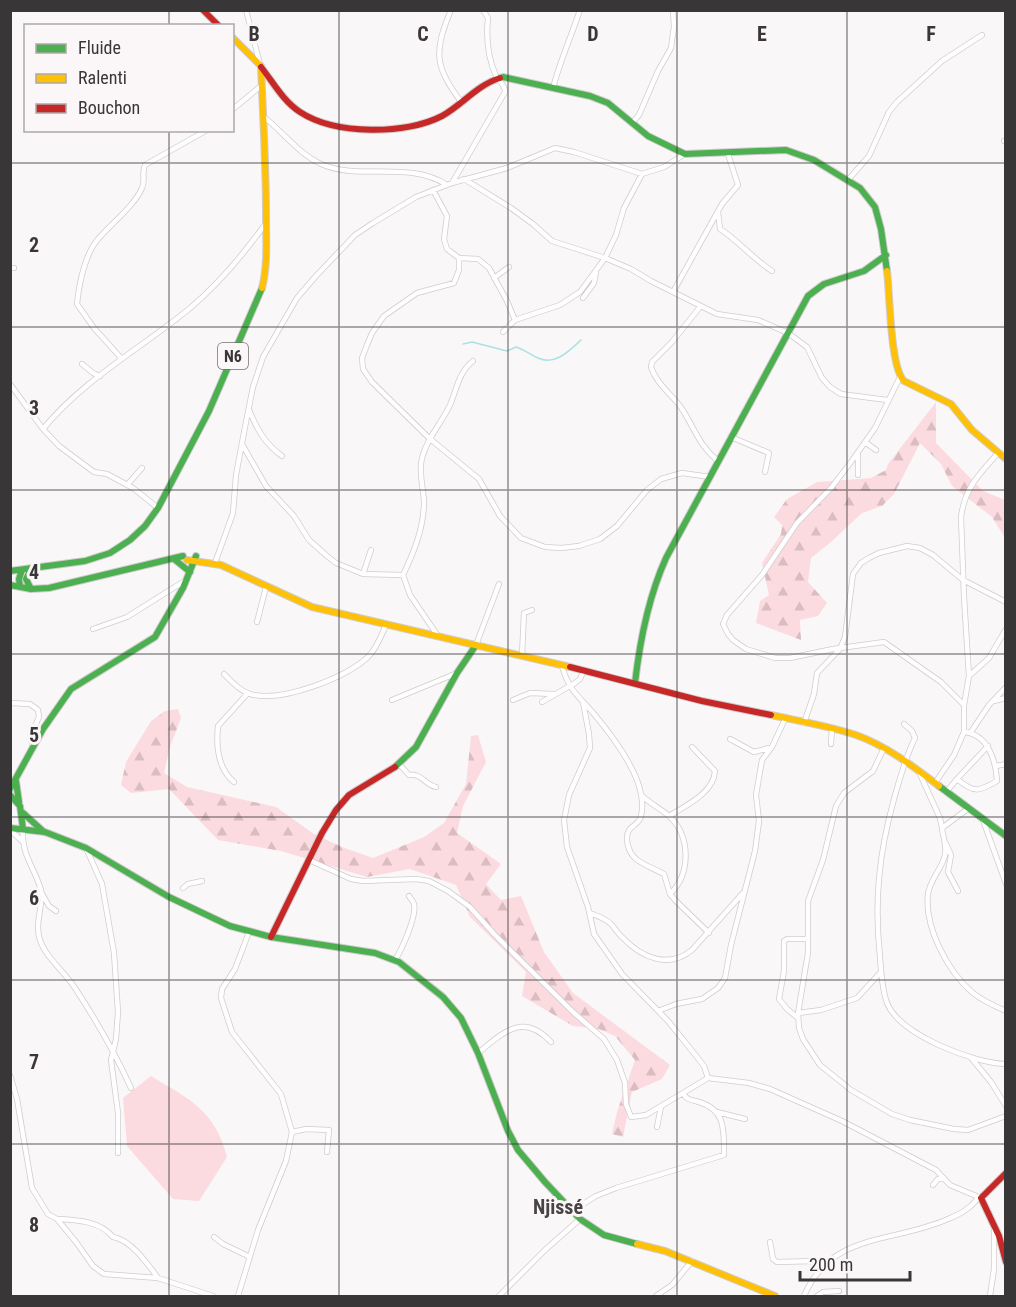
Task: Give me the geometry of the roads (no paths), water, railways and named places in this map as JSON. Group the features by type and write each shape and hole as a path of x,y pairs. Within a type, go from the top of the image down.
{"main road":[{"path":"203,10 217,24"},
{"path":"234,39 261,66 294,108 316,121 334,126 411,127 433,121 462,104 497,78 509,78 608,103 654,140 686,154 786,150 814,160 860,188 875,207 885,255 895,361 900,377 912,386 951,404 972,430 1005,459"},
{"name":"N6","path":"10,571 85,561 110,553 140,531 158,508 216,398 260,295 265,269 264,117 261,66"},
{"path":"635,683 643,623 656,580 808,296 816,288 833,280 859,273 885,255"},
{"path":"10,585 32,589 50,588 171,559 185,558 210,562 312,607 522,655 702,701 832,728 859,736 904,760 1005,836"},
{"path":"171,559 190,574"},
{"path":"10,789 61,701 71,689 155,637 198,559"},
{"path":"190,574 210,562"},
{"path":"31,569 26,579 32,589"},
{"path":"20,587 19,579 22,570"},
{"path":"271,938 327,823 341,803 350,795 399,764 418,743 457,673 476,645"},
{"path":"16,781 23,813 23,829"},
{"path":"10,795 20,803"},
{"path":"23,813 45,832"},
{"path":"10,829 45,832 86,848 138,880 195,910 249,932 271,938 375,953 395,960 453,1008 468,1031 508,1131 518,1150 572,1211 604,1235 665,1251 775,1296"},
{"path":"1005,1173 979,1198 994,1226 1005,1262"}],"street":[{"path":"246,10 261,66"},
{"path":"451,10 440,44 440,67 448,85 462,104"},
{"path":"449,184 505,92 504,86 497,78 486,36 488,18 483,10"},
{"path":"553,88 580,10"},
{"path":"632,123 639,115 658,71 671,48 674,27 673,10"},
{"path":"848,180 869,156 889,112 897,102 942,61 982,35"},
{"path":"234,108 262,85"},
{"path":"264,117 303,152 322,164 350,170 426,175 449,184"},
{"path":"122,359 94,328 77,304 89,256 99,238 117,221 142,189 144,167 204,132"},
{"path":"210,562 233,513 236,475 253,387 263,357 288,312 306,286 356,235 403,204 433,190 507,168 555,148 642,174 663,167 686,154"},
{"path":"673,292 727,197 738,185 728,154"},
{"path":"503,332 515,320 548,309 580,292 597,272 605,258 616,235 624,208 642,174"},
{"path":"464,179 511,208 552,241 631,269 700,307 727,317 758,320 788,333 807,347 822,378 836,392 847,396 887,400"},
{"path":"433,190 447,216 445,244 447,249 459,258 478,259 489,268 515,320"},
{"path":"718,212 720,229 772,271"},
{"path":"43,429 56,413 100,376 211,290 244,253 266,222"},
{"path":"459,258 459,270 454,283 417,293 384,316 372,333 363,358 363,369 372,382 429,438 479,479 500,516 514,532 521,538 545,547 579,546 600,539 617,526 647,490 661,479 682,473 710,477"},
{"path":"494,278 508,267"},
{"path":"583,298 594,283 597,272"},
{"path":"700,307 672,342 652,362 651,367 660,384 687,417 701,445 718,461"},
{"path":"438,636 410,595 403,575 419,534 424,505 421,469 429,438 449,406 461,374 473,361"},
{"path":"82,364 100,376"},
{"path":"900,377 878,422 865,442 831,488 797,523 762,575 727,615 723,624 733,640 768,658 790,658 884,642 941,682 964,705"},
{"path":"10,384 43,429 60,446 94,472 107,474 127,485 158,508"},
{"path":"249,410 260,434 282,456"},
{"path":"731,437 769,453 765,472"},
{"path":"865,442 876,450"},
{"path":"242,444 261,480 294,516 309,540 336,563 363,573 403,575"},
{"path":"858,475 859,450"},
{"path":"957,779 970,789 982,789 997,780 996,766 988,746 967,732 964,705 969,676 961,516 965,496 971,484 998,453"},
{"path":"127,485 142,468"},
{"path":"804,723 814,694 816,673 840,649 847,629 853,574 861,563 869,558 885,551 914,546 933,555 963,580 1005,602"},
{"path":"363,573 371,550"},
{"path":"93,629 127,617 190,574"},
{"path":"476,645 499,584"},
{"path":"256,622 266,587"},
{"path":"522,655 524,613 532,610"},
{"path":"224,674 240,689 248,693 260,696 288,693 334,677 369,656 379,642 386,625"},
{"path":"969,676 988,658 1005,629"},
{"path":"562,666 569,687 594,714 636,777 642,796 641,817 629,831 628,847 635,858 664,874 670,894 709,933"},
{"path":"542,702 580,679 584,670"},
{"path":"392,700 457,673"},
{"path":"935,783 967,732 1005,687"},
{"path":"234,782 222,767 218,726 248,693"},
{"path":"513,700 530,693 555,694"},
{"path":"992,702 1005,698"},
{"path":"583,702 590,734 590,748 569,795 564,820 570,857 590,914 594,934 622,974 658,1011 704,1066 708,1078"},
{"path":"10,703 30,704 38,710 39,717 30,736 33,746"},
{"path":"658,1011 676,1004 702,999 723,982 755,851 759,821 756,795 762,760 772,747 785,719"},
{"path":"904,723 915,738 904,760 880,860 876,925 881,972 888,1003 895,1016 920,1034 972,1059 1005,1064"},
{"path":"831,744 832,728"},
{"path":"730,739 754,752 772,747"},
{"path":"947,791 988,746"},
{"path":"669,816 691,804 709,788 715,774 715,771 692,747"},
{"path":"884,748 873,771 844,793 836,806 823,860 808,901 808,953 798,1016 803,1039 820,1065 851,1090 892,1114 943,1127 968,1130 1005,1116"},
{"path":"399,764 409,775 413,774 423,778 430,786 436,787"},
{"path":"996,766 1005,764"},
{"path":"918,770 940,818 951,855 948,872 958,891"},
{"path":"642,796 669,816 681,834 687,855 682,878 678,887 670,894"},
{"path":"942,828 969,808"},
{"path":"983,820 1005,884"},
{"path":"10,829 22,841"},
{"path":"23,829 22,841 27,861 49,906 56,911"},
{"path":"946,844 944,859 928,895 930,919 938,945 965,986 988,1004 1005,1011"},
{"path":"86,848 102,884 114,953 118,1012 116,1039 111,1060 117,1099 118,1153"},
{"path":"309,860 351,879 429,881 470,907 573,1012 604,1039 617,1060 626,1088 626,1104 631,1116 646,1115 708,1078 749,1083 770,1089 842,1121 936,1170 950,1185 979,1198 966,1210 936,1224 892,1238 856,1245 826,1263 817,1272 804,1296"},
{"path":"183,888 188,884 202,881"},
{"path":"590,914 610,924 637,950 659,960 667,961 682,958 693,950 746,890"},
{"path":"41,892 38,931 43,946 74,986 113,1048 131,1088"},
{"path":"395,960 404,943 414,910 414,904 409,896"},
{"path":"238,1296 258,1230 286,1161 292,1132 281,1094 232,1032 221,998 222,989 235,969 249,932"},
{"path":"807,939 784,941 784,971 779,999 786,1009 798,1016 857,998 881,972"},
{"path":"478,1053 509,1029 518,1027 540,1031 551,1042"},
{"path":"972,1059 991,1082 1005,1106"},
{"path":"10,1075 17,1099 32,1188 48,1214 57,1220 98,1271 120,1276 158,1278 213,1296"},
{"path":"683,1093 687,1099 710,1106 717,1112 745,1119"},
{"path":"657,1127 660,1107"},
{"path":"572,1211 596,1196 616,1188 724,1155 723,1127 717,1112"},
{"path":"292,1132 306,1129 329,1130 327,1152"},
{"path":"933,1185 938,1179 944,1178"},
{"path":"499,1296 580,1218"},
{"path":"57,1220 87,1222 106,1228 113,1237 120,1238 138,1254 158,1278"},
{"path":"990,1296 994,1269 994,1226"},
{"path":"214,1237 250,1257"},
{"path":"770,1242 773,1259 777,1262 826,1263"},
{"path":"656,1296 672,1286 692,1261"},
{"path":"817,1296 823,1292 839,1291"}],"waterway":[{"path":"463,344 472,342 507,351 516,347 538,358 550,360 572,349 581,340"}],"district":[{"name":"Njissé","path":"558,1207"}]}
